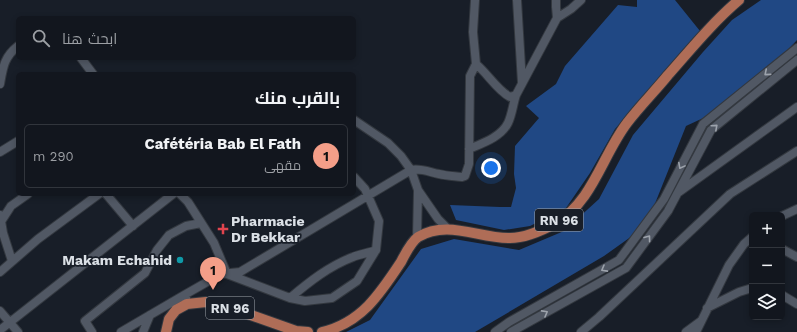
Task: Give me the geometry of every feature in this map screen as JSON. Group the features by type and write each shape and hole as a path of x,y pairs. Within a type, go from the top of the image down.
{"main road":[{"name":"RN 96","path":"418,238 431,232 448,229 511,238 526,236 540,231 570,213 591,186 614,142 627,123 703,35 739,0"},
{"path":"322,332 350,322 370,305 380,294 409,249 418,238"},
{"name":"RN 96","path":"165,312 186,305 206,302 228,306 296,331 308,332"},
{"path":"165,312 166,329"}],"street":[{"path":"121,332 150,315 165,312 186,294 224,272 240,272 411,170 417,169 439,174 462,177 465,176 469,164 470,76 476,64 473,32 475,0"},
{"path":"517,0 522,84"},
{"path":"556,0 557,18"},
{"path":"469,149 495,137 503,130 508,123 516,95 557,18 572,9 581,0"},
{"path":"0,84 2,70 8,56 16,48"},
{"path":"495,332 509,322 619,260 664,199 703,124 797,48"},
{"path":"82,60 92,72"},
{"path":"511,332 626,268 668,211 711,130 797,60"},
{"path":"476,64 504,94 510,97 516,95"},
{"path":"664,199 678,194 797,107"},
{"path":"356,121 388,143 401,156 411,170 420,195 448,229"},
{"path":"0,152 16,142"},
{"path":"581,332 599,317 730,194 797,150"},
{"path":"224,272 290,298 306,301 332,298 357,281 376,250 379,221 369,196 356,179"},
{"path":"418,238 420,195"},
{"path":"0,223 12,206 25,196"},
{"path":"0,272 38,239 96,196"},
{"path":"108,196 133,226"},
{"path":"0,330 170,196"},
{"path":"182,196 188,202 214,243 224,272"},
{"path":"785,215 797,209"},
{"path":"0,215 0,223 12,261"},
{"path":"92,332 85,321 144,273 157,250 169,235 186,226 201,223"},
{"path":"696,332 729,265 744,244 749,240"},
{"path":"290,298 313,279 333,267 352,257 376,250"},
{"path":"785,251 797,257"},
{"path":"240,272 245,280"},
{"path":"708,308 739,292 749,289"},
{"path":"186,294 186,305"},
{"path":"785,298 797,304"},
{"path":"0,311 18,332"},
{"path":"143,332 150,315"},
{"path":"686,332 701,321"}],"shaded area":[{"path":"637,0 675,0 700,31 615,129 590,173 566,208 530,226 504,230 456,220 450,205 511,207 516,188 514,174 515,146 539,118 526,106 556,84 565,66 618,5 637,7"},
{"path":"761,0 797,0 797,40 740,101 686,126 646,226 604,256 475,332 346,332 370,320 421,249 454,239 519,250 564,231 599,199 633,135 703,52 732,20"}],"place":[{"name":"Pharmacie Dr Bekkar","path":"223,229"},
{"name":"Makam Echahid","path":"180,260"},
{"name":"Cafétéria Bab El Fath","path":"213,290"}]}
